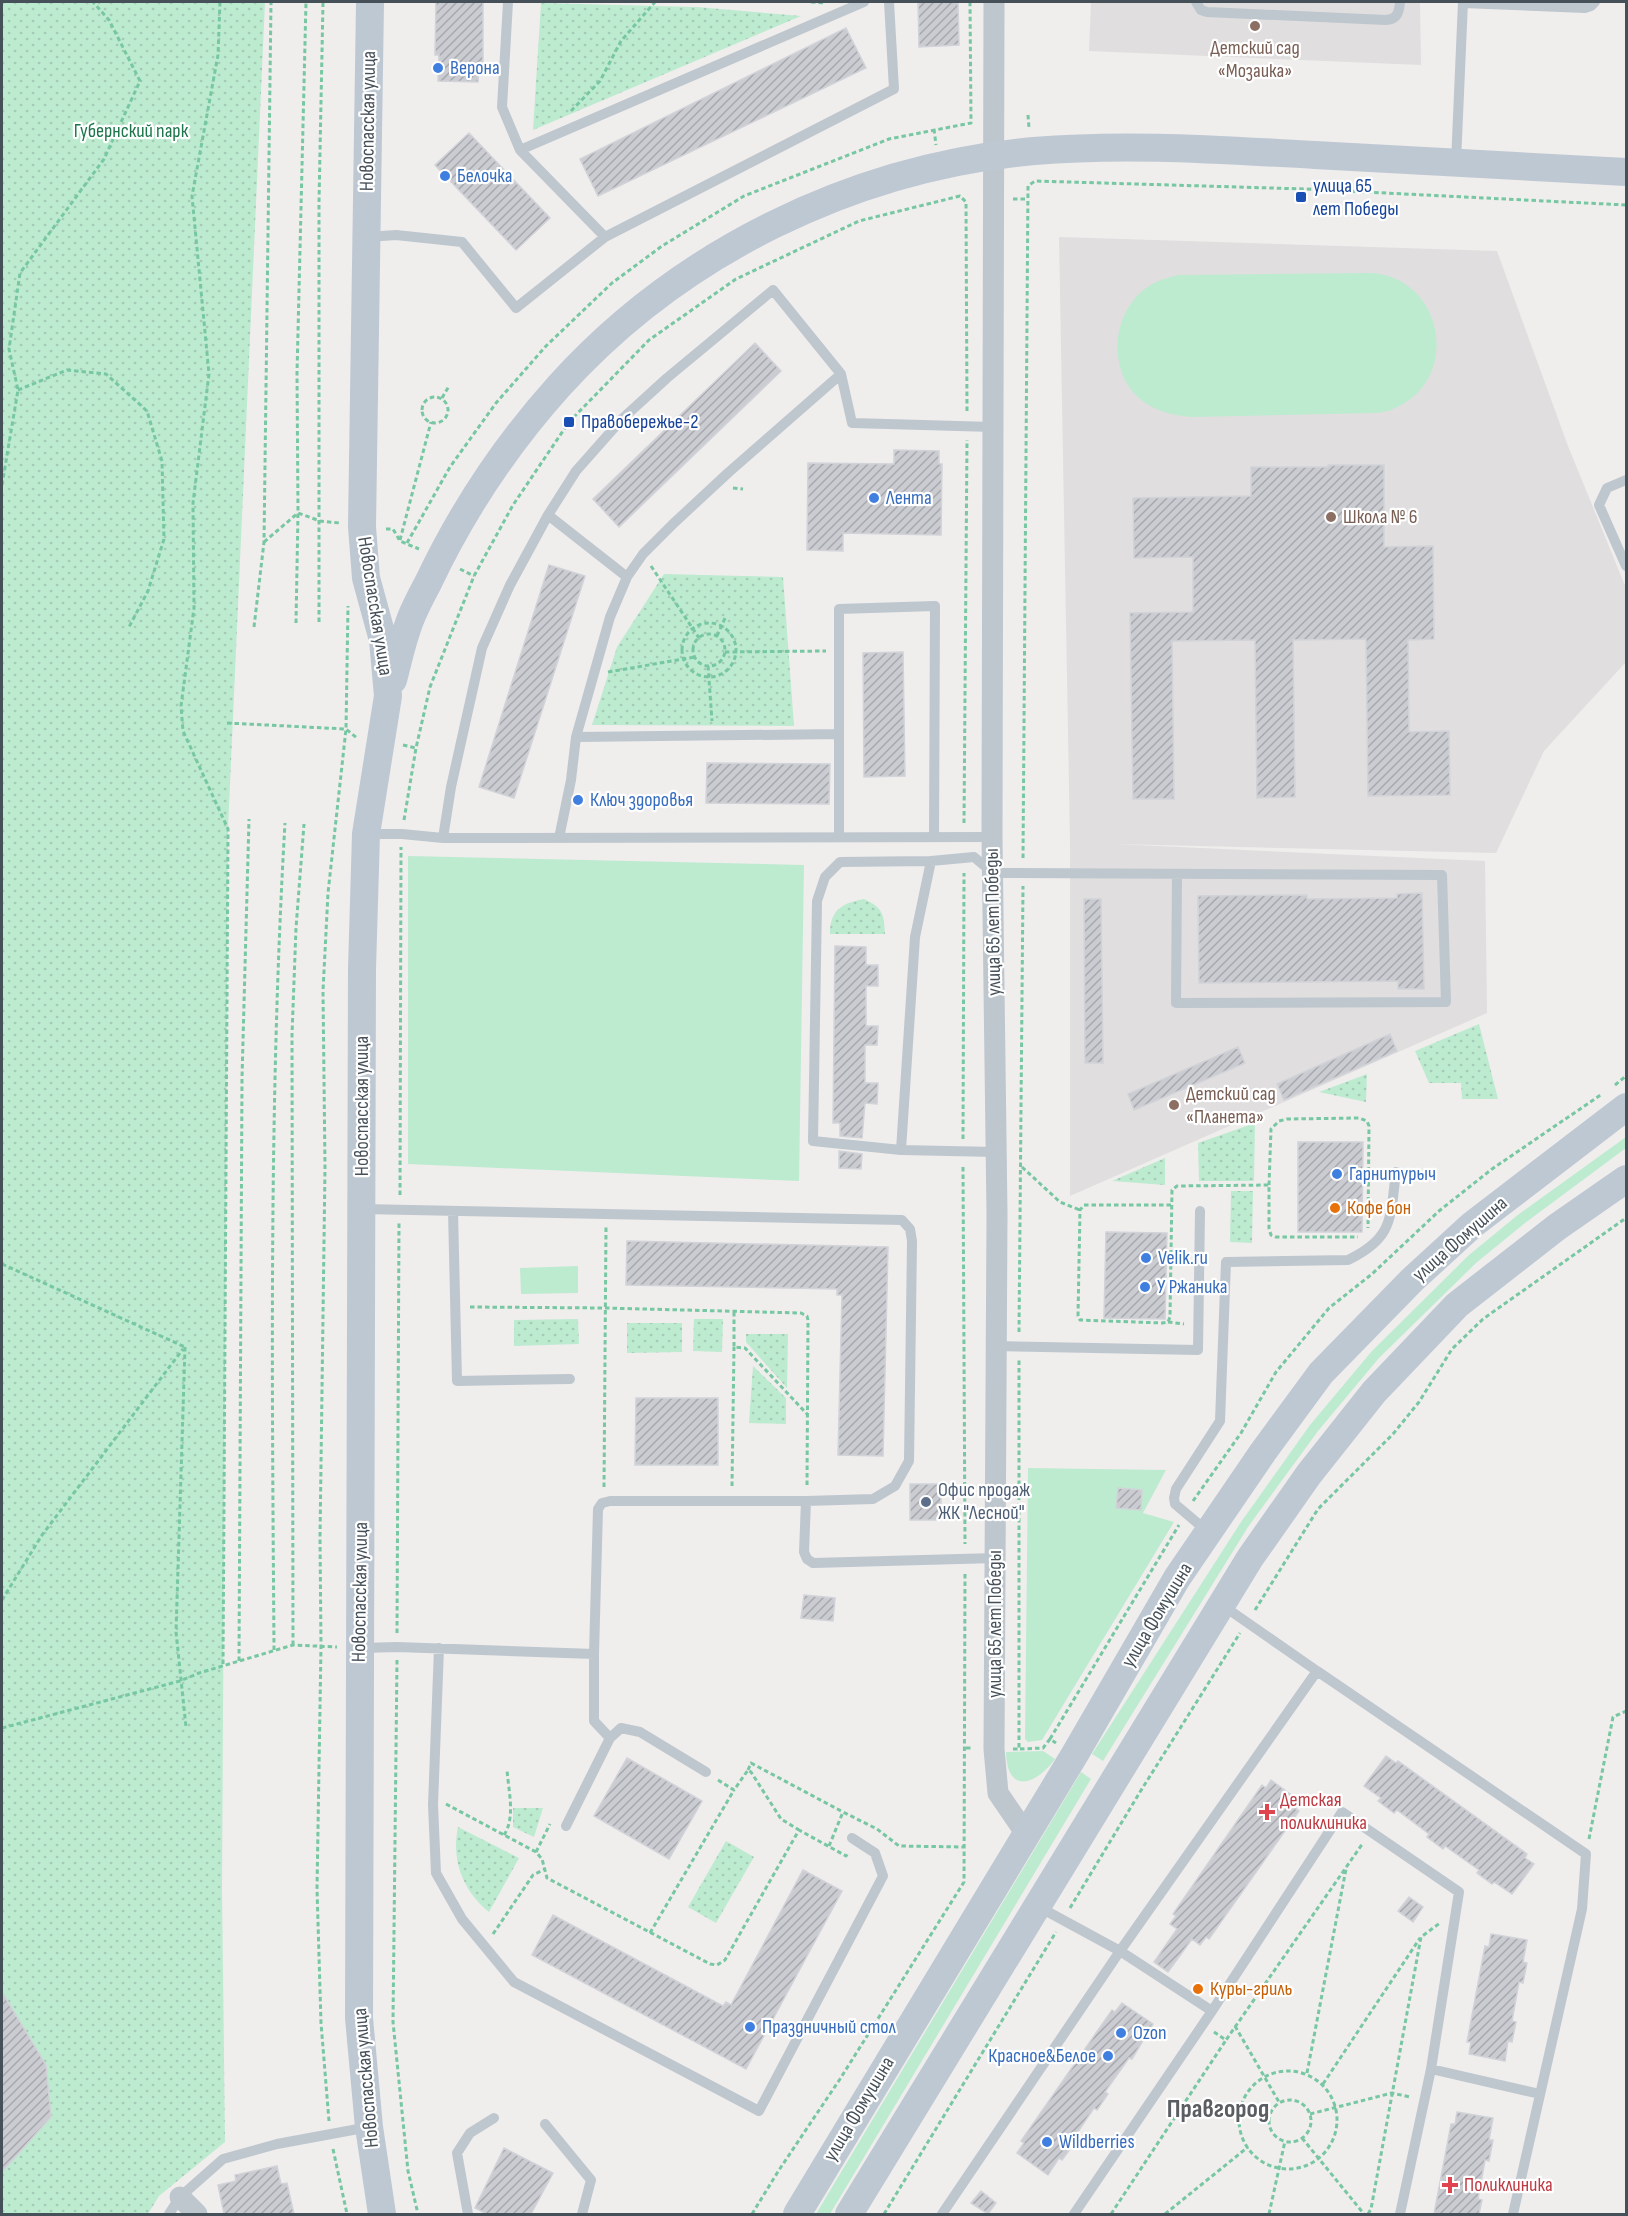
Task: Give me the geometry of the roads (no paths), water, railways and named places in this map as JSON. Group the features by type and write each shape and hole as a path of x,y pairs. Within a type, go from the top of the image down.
{"street":[{"name":"Новоспасская улица","path":"370,2 362,527 366,578 383,640 388,696 366,834 362,1026 358,1698 359,2018 369,2127 382,2214"},
{"name":"улица 65 лет Победы","path":"994,2 992,837 996,1152 994,1749 998,1793 1026,1834"},
{"path":"388,696 409,622 439,559 480,487 527,423 574,369 626,320 674,283 729,249 792,216 848,192 893,177 993,156 1136,147 1626,172"},
{"name":"улица Фомушина","path":"796,2214 1075,1754 1177,1578 1263,1452 1321,1373 1412,1280 1472,1225 1626,1107"},
{"path":"849,2214 1250,1558 1310,1474 1374,1392 1457,1305 1557,1227 1626,1179"},
{"path":"175,2206 197,2214"}],"lane":[{"path":"508,2 502,107 520,150 604,237"},
{"path":"520,150 864,2"},
{"path":"367,237 396,236 462,242 516,308 604,237 894,89 889,2"},
{"path":"1196,2 1201,10 1207,12 1386,20 1397,15 1400,2"},
{"path":"1456,163 1463,2 1585,8 1594,2"},
{"path":"443,838 451,787 482,648 510,585 548,515 576,471 622,419 667,378 773,290 841,374 852,423 993,427"},
{"path":"559,838 571,780 576,737 610,617 627,577 644,554 729,472 841,374"},
{"path":"1626,480 1607,488 1599,506 1626,566"},
{"path":"548,515 627,577"},
{"path":"839,836 840,609 935,606 934,837"},
{"path":"576,737 839,734"},
{"path":"366,834 402,834 443,838 992,837"},
{"path":"996,1152 901,1150 813,1142 817,901 825,877 840,861 931,861 975,857 993,873 1442,874 1446,1002 1176,1003 1177,874"},
{"path":"901,1150 915,937 931,861"},
{"path":"1208,1532 1175,1504 1174,1498 1176,1489 1220,1421 1226,1262 1348,1260 1365,1252 1380,1239 1390,1222 1396,1172"},
{"path":"362,1209 902,1220 910,1229 912,1241 909,1461 895,1486 873,1499 610,1501 602,1503 597,1509 594,1721 610,1738"},
{"path":"462,1211 453,1211 457,1381 570,1379"},
{"path":"994,1346 1198,1350 1200,1211"},
{"path":"806,1501 804,1552 807,1559 813,1563 996,1558"},
{"path":"1222,1605 1586,1854 1582,1909 1513,2214"},
{"path":"360,1648 439,1648 594,1654"},
{"path":"439,1648 434,1798 436,1873 462,1919 514,1982 759,2111 883,1876 875,1852 854,1840"},
{"path":"942,2214 1120,1951 1317,1671"},
{"path":"566,1826 610,1738 621,1728 640,1732 706,1772"},
{"path":"1074,2214 1212,2012 1342,1812 1459,1892 1431,2069 1400,2214"},
{"path":"1038,1906 1120,1951 1212,2012"},
{"path":"1431,2069 1540,2094"},
{"path":"468,2214 457,2153 470,2133 494,2118"},
{"path":"545,2124 591,2180 583,2214"},
{"path":"175,2206 223,2159 277,2144 369,2127"}],"place":[{"name":"Детский сад «Мозаика»","path":"1255,26"},
{"name":"Верона","path":"438,68"},
{"name":"Белочка","path":"445,176"},
{"name":"улица 65 лет Победы","path":"1301,197"},
{"name":"Правобережье-2","path":"569,422"},
{"name":"Лента","path":"874,498"},
{"name":"Школа № 6","path":"1331,517"},
{"name":"Ключ здоровья","path":"578,800"},
{"name":"Детский сад «Планета»","path":"1174,1105"},
{"name":"Гарнитурыч","path":"1337,1174"},
{"name":"Кофе бон","path":"1335,1208"},
{"name":"Velik.ru","path":"1146,1258"},
{"name":"У Ржаника","path":"1145,1287"},
{"name":"Офис продаж ЖК \"Лесной\"","path":"926,1502"},
{"name":"Детская поликлиника","path":"1267,1812"},
{"name":"Куры-гриль","path":"1198,1989"},
{"name":"Праздничный стол","path":"750,2027"},
{"name":"Ozon","path":"1121,2033"},
{"name":"Красное&Белое","path":"1108,2056"},
{"name":"Wildberries","path":"1047,2142"},
{"name":"Поликлиника","path":"1450,2185"}],"district":[{"name":"Правгород","path":"1218,2109"}],"park label":[{"name":"Губернский парк","path":"131,131"}]}
